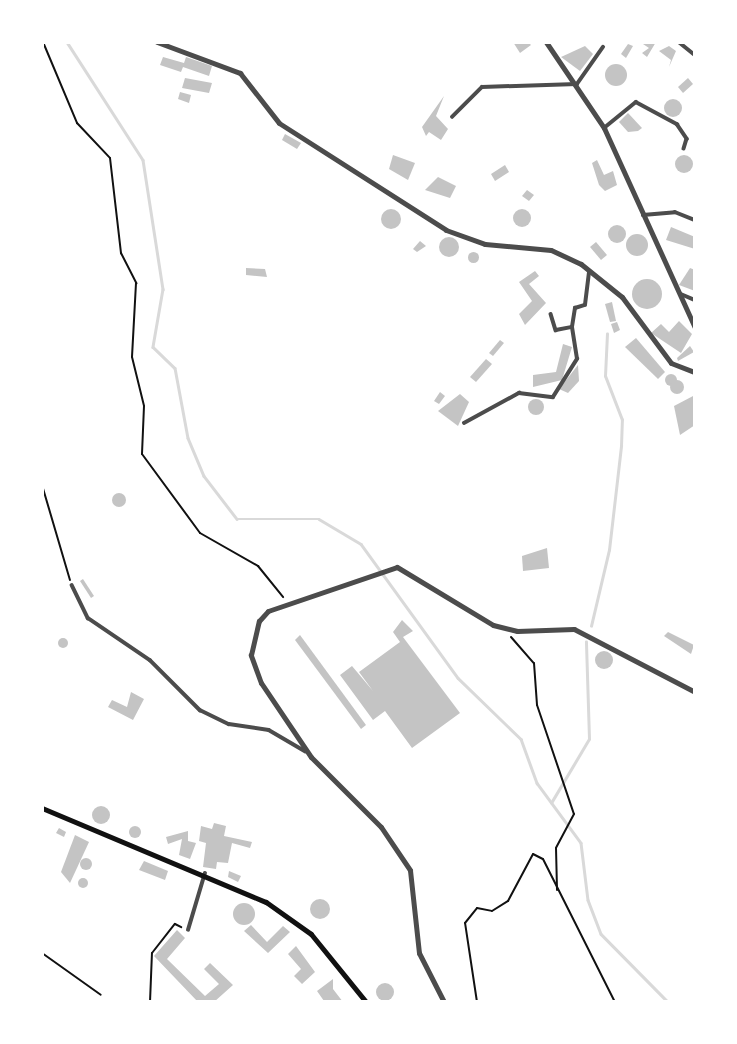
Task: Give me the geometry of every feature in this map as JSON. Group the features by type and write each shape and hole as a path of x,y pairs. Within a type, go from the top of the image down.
{"main road":[{"path":"42,808 205,873 266,902 311,934 366,1002"}],"street":[{"path":"158,42 240,73 279,124 446,230 485,244 551,250 589,270 622,297 671,363 695,372"},
{"path":"546,42 577,84 604,128 695,328"},
{"path":"678,42 695,55"},
{"path":"577,84 603,47"},
{"path":"452,117 482,88 577,84"},
{"path":"604,128 636,102 677,124 687,139 684,149"},
{"path":"642,215 675,212 695,220"},
{"path":"464,423 519,393 552,397 577,359 572,327 575,308 585,305 589,270"},
{"path":"677,293 695,300"},
{"path":"551,314 556,330 572,327"},
{"path":"311,758 261,684 251,655 259,621 289,604 397,567 500,627 583,632 695,692"},
{"path":"72,585 88,618 150,660 200,710 291,739 398,848 410,870 419,953 444,1002"},
{"path":"188,930 205,873"},
{"path":"97,1002 104,998 119,1002"}],"path":[{"path":"43,42 77,123 110,158 121,253 136,283 132,357 144,406 142,454 182,514 200,533 258,566 289,604"},
{"path":"42,485 72,585"},
{"path":"500,627 534,663 537,705 574,814 556,848 557,895"},
{"path":"477,1002 465,923 469,914 508,901 533,854 543,859 557,895 615,1002"},
{"path":"150,1002 152,953 175,924 188,930"},
{"path":"42,953 104,998"}],"building":[{"path":"513,42 528,42 531,45 520,53"},
{"path":"640,42 656,42 647,57 642,53 649,48"},
{"path":"628,44 633,46 626,58 621,54"},
{"path":"585,46 593,54 580,71 561,57"},
{"path":"669,46 676,51 669,67 671,60 659,51"},
{"path":"163,57 184,63 186,57 212,66 209,76 183,67 181,72 160,65"},
{"path":"616,64 624,67 627,75 624,83 616,86 608,83 605,75 608,67"},
{"path":"185,78 212,83 209,93 182,88"},
{"path":"688,78 693,84 683,93 678,87"},
{"path":"180,92 191,95 189,103 178,99"},
{"path":"444,96 436,116 448,129 441,140 429,132 426,136 422,127"},
{"path":"669,99 677,99 682,108 680,115 669,117 664,112 664,104"},
{"path":"628,113 642,128 638,131 628,132 619,122"},
{"path":"285,134 301,143 297,149 282,140"},
{"path":"393,155 415,163 408,180 389,169"},
{"path":"680,155 688,155 693,164 691,171 680,173 675,168 675,160"},
{"path":"597,160 604,175 613,171 617,185 605,191 599,185 592,163"},
{"path":"505,165 509,172 495,181 491,174"},
{"path":"438,177 456,186 450,198 425,190"},
{"path":"527,190 534,195 529,201 522,196"},
{"path":"391,209 398,212 401,219 398,226 391,229 384,226 381,219 384,212"},
{"path":"522,209 528,212 531,218 528,224 522,227 516,224 513,218 516,212"},
{"path":"617,225 623,228 626,234 623,240 617,243 611,240 608,234 611,228"},
{"path":"671,227 695,237 695,249 666,240"},
{"path":"637,234 645,237 648,245 645,253 637,256 629,253 626,245 629,237"},
{"path":"449,237 456,240 459,247 456,254 449,257 442,254 439,247 442,240"},
{"path":"420,241 426,246 417,252 413,249"},
{"path":"596,242 607,255 601,260 590,247"},
{"path":"473,251 479,257 473,263 467,257"},
{"path":"246,268 265,269 267,277 246,275"},
{"path":"690,268 695,270 695,291 679,285"},
{"path":"535,271 539,276 529,284 546,303 525,325 519,314 532,301 519,282"},
{"path":"647,279 653,280 661,288 661,300 653,308 647,309 641,308 633,300 632,294 633,288 641,280"},
{"path":"612,302 616,321 610,322 605,304"},
{"path":"679,321 692,334 681,353 651,333 661,324 669,332"},
{"path":"617,322 620,330 614,333 611,324"},
{"path":"636,338 665,372 658,379 625,347"},
{"path":"500,340 504,343 493,356 489,353"},
{"path":"563,344 572,347 562,380 533,387 533,375 556,372"},
{"path":"690,346 694,352 678,361 677,358"},
{"path":"486,359 492,364 476,382 470,377"},
{"path":"578,365 579,381 568,393 559,389"},
{"path":"671,374 677,380 671,386 665,380"},
{"path":"674,380 680,380 684,387 680,394 674,394 670,390 670,384"},
{"path":"440,392 445,396 439,404 434,401"},
{"path":"460,394 469,402 458,426 438,411"},
{"path":"695,395 695,425 680,435 674,406"},
{"path":"533,399 539,399 544,407 542,413 533,415 528,410 528,404"},
{"path":"119,493 124,495 124,505 119,507 114,505 112,500 114,495"},
{"path":"547,548 549,568 523,571 522,556"},
{"path":"83,579 94,596 91,598 80,581"},
{"path":"402,620 413,631 403,637 460,713 412,748 385,711 373,720 340,675 352,666 373,691 359,672 400,642 393,632"},
{"path":"668,632 694,645 691,654 664,636"},
{"path":"300,635 366,725 361,729 295,640"},
{"path":"63,638 68,643 63,648 58,643"},
{"path":"604,651 610,654 613,660 610,666 604,669 598,666 595,660 598,654"},
{"path":"131,692 144,699 133,720 108,707 112,700 127,707"},
{"path":"101,806 107,809 110,815 107,821 101,824 95,821 92,815 95,809"},
{"path":"214,823 226,826 224,836 252,842 250,848 232,843 228,863 217,862 216,869 203,867 206,843 199,841 201,826 212,829"},
{"path":"135,826 141,832 135,838 129,832"},
{"path":"59,828 66,832 64,837 56,833"},
{"path":"188,831 188,841 196,843 190,859 179,855 182,839 168,844 166,837"},
{"path":"75,835 89,842 70,883 61,872"},
{"path":"86,858 92,864 86,870 80,864"},
{"path":"144,861 168,871 165,880 139,870"},
{"path":"229,871 241,876 238,882 228,877"},
{"path":"83,878 87,879 87,887 83,888 79,887 78,883 79,879"},
{"path":"316,899 324,899 330,909 324,919 316,919 310,913 310,905"},
{"path":"240,903 248,903 255,910 255,918 248,925 240,925 233,918 233,910"},
{"path":"251,925 267,942 283,926 290,932 268,953 244,931"},
{"path":"177,930 185,938 167,959 205,996 219,984 204,969 210,963 233,985 214,1002 198,1002 154,956"},
{"path":"296,946 315,972 302,984 294,976 301,969 288,954"},
{"path":"333,979 333,989 343,1002 324,1001 317,991"},
{"path":"385,983 391,986 394,992 391,998 385,1001 379,998 376,992 379,986"}],"waterway":[{"path":"67,42 143,160 163,289 153,347 175,368 188,438 204,476 237,519 319,519 361,544 458,678 521,739 537,783 581,843 588,900 601,934 668,1002"},
{"path":"591,626 609,550 621,446 622,420 605,376 607,334"},
{"path":"551,803 589,739 586,642"}]}
